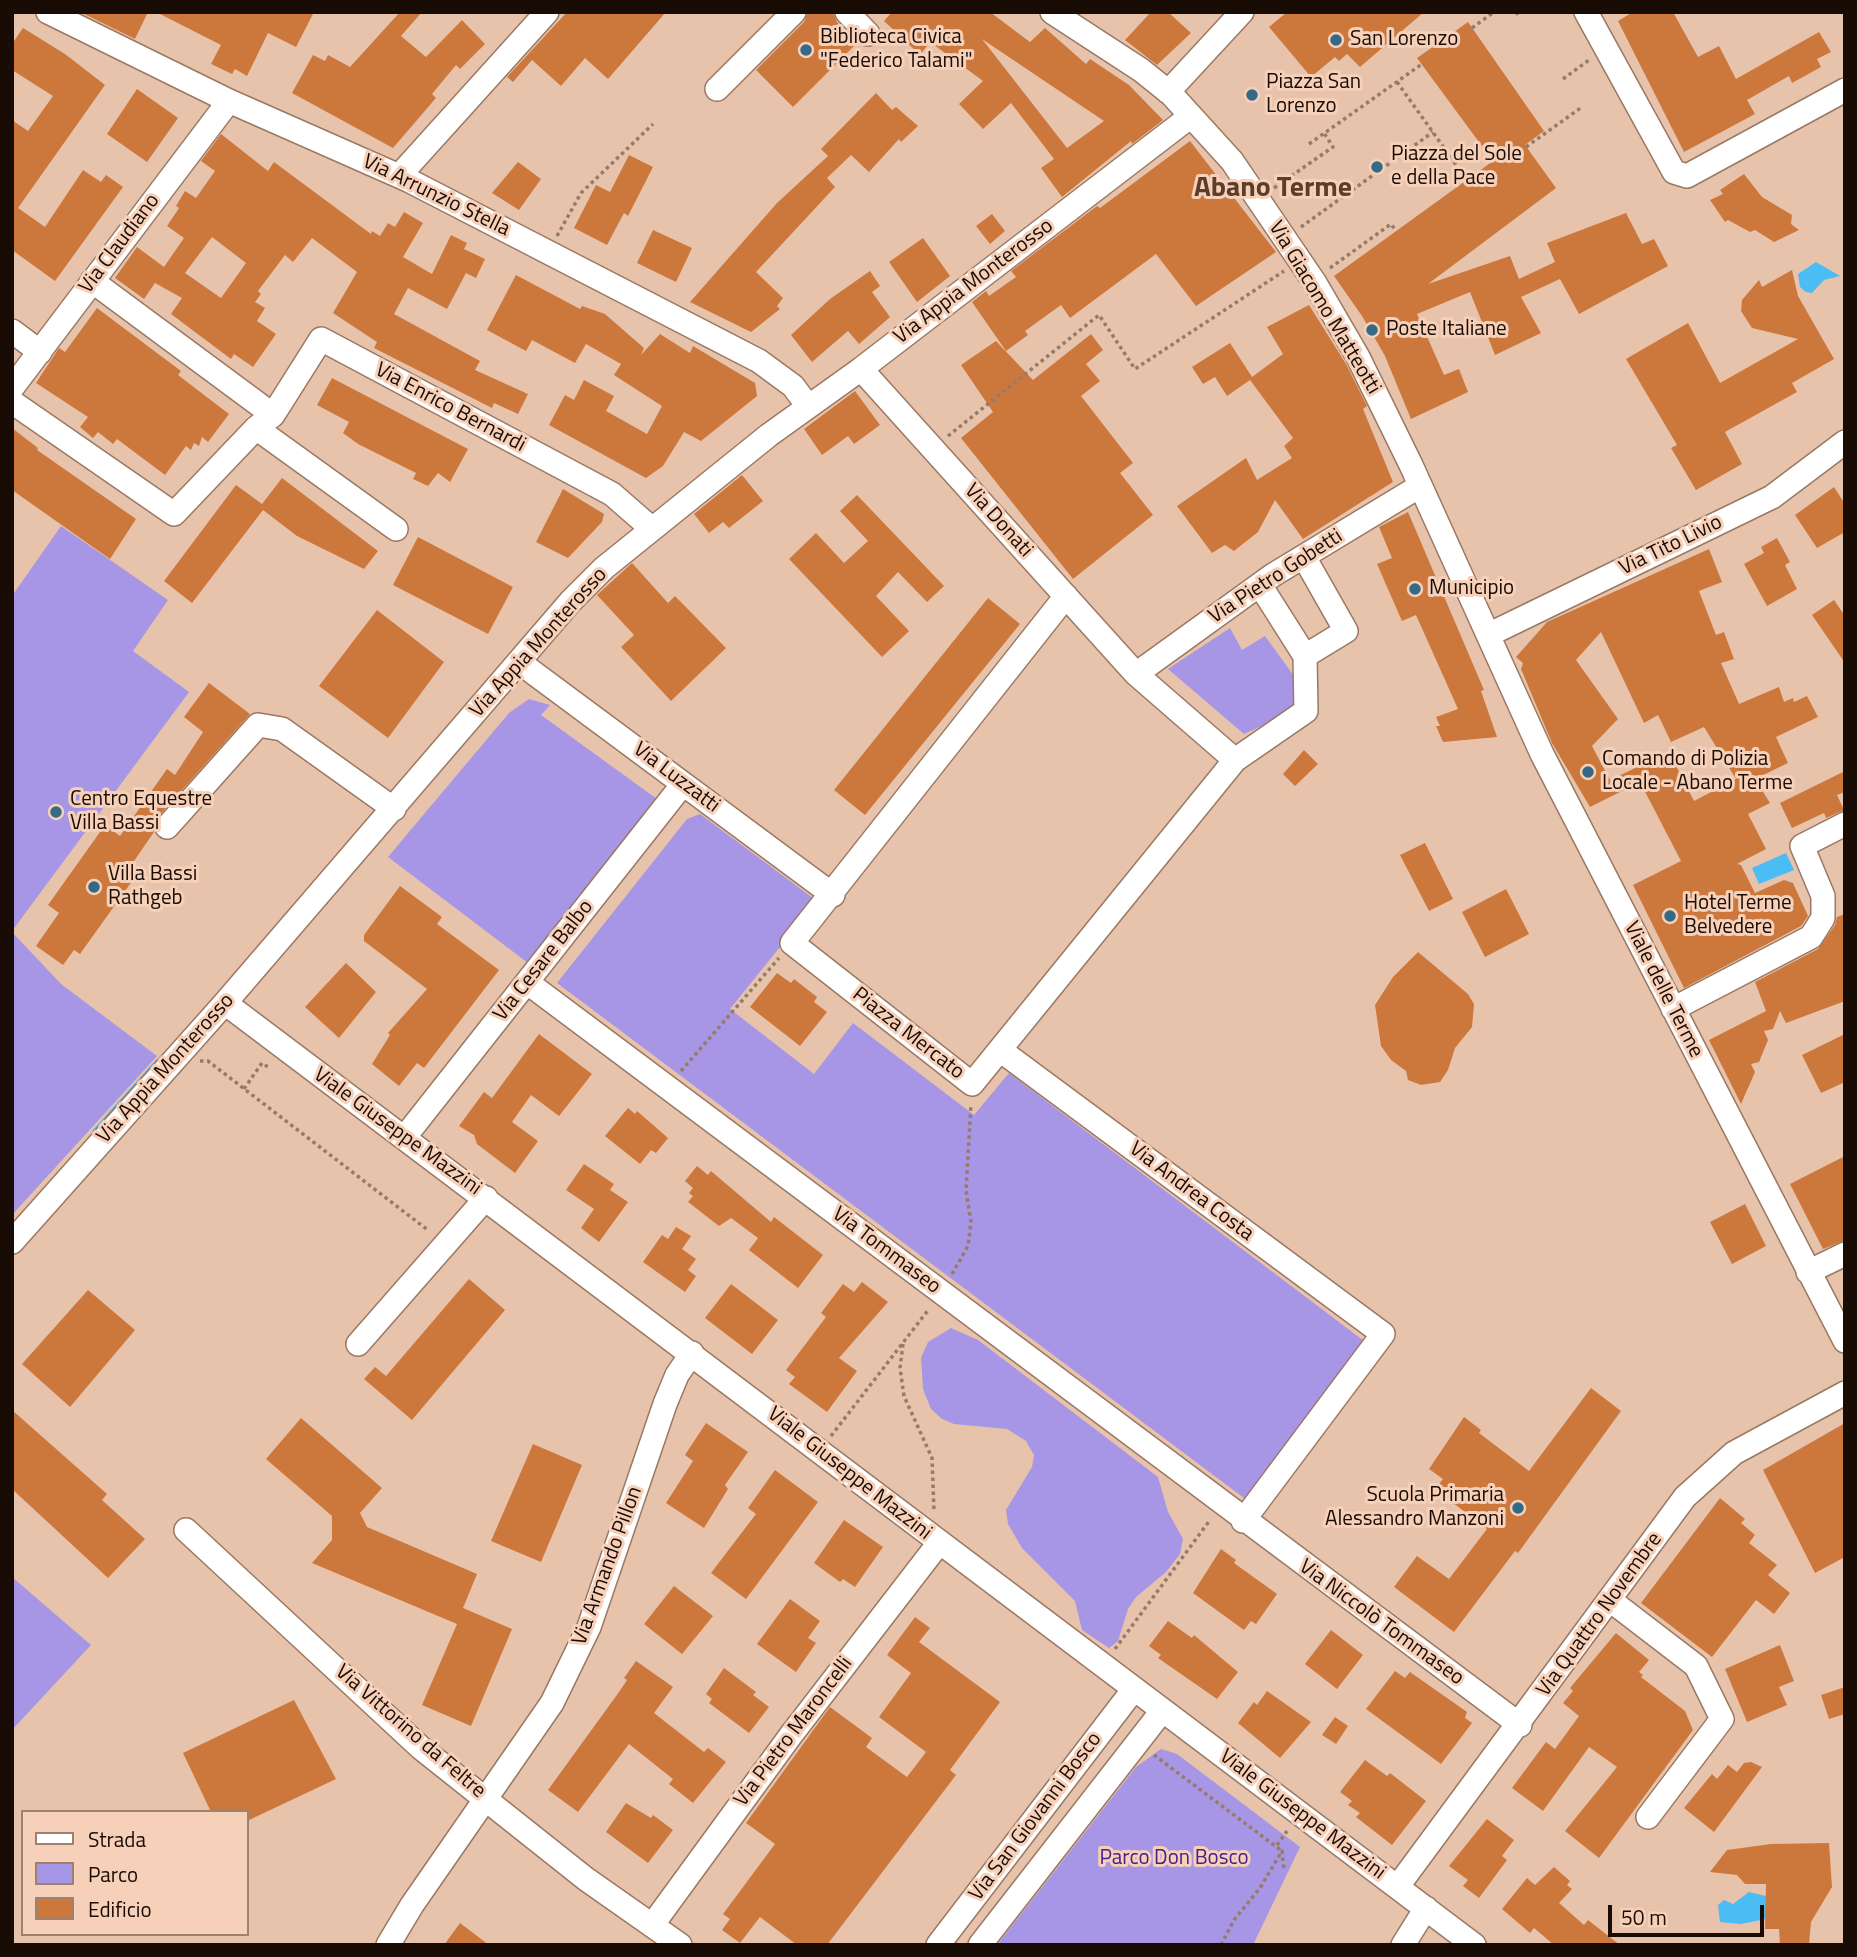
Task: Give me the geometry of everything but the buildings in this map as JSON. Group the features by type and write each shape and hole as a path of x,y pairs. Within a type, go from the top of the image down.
{"street":[{"name":"Via Arrunzio Stella","path":"48,12 229,100 403,178 759,361 793,386 808,406"},
{"path":"403,178 547,12"},
{"path":"717,89 794,12"},
{"path":"847,12 868,34"},
{"name":"Via Giacomo Matteotti","path":"1052,12 1142,70 1168,92 1232,161 1315,283 1358,357 1488,635"},
{"path":"1168,92 1242,12"},
{"path":"1587,12 1674,172 1687,176 1845,90"},
{"name":"Via Claudiano","path":"12,388 229,100"},
{"name":"Via Appia Monterosso","path":"12,1242 225,1003 389,805 570,602 651,528 1191,116"},
{"path":"92,281 396,529"},
{"path":"12,331 40,352"},
{"name":"Via Enrico Bernardi","path":"12,402 174,514 265,422 321,339 612,494 651,528"},
{"name":"Via Donati","path":"861,369 1136,674"},
{"name":"Via Tito Livio","path":"1488,635 1772,497 1845,442"},
{"name":"Via Pietro Gobetti","path":"1136,674 1260,585 1420,486"},
{"path":"1260,585 1304,656 1346,631 1304,557"},
{"path":"792,943 833,895 1066,596"},
{"name":"Viale delle Terme","path":"1488,635 1542,754 1845,1341"},
{"name":"Piazza Mercato","path":"792,943 972,1084 1235,760 1306,711 1304,656"},
{"name":"Via Luzzatti","path":"519,662 833,895"},
{"path":"1136,674 1235,760"},
{"path":"167,827 258,725 282,729 389,805"},
{"name":"Via Cesare Balbo","path":"404,1138 683,784"},
{"path":"1673,1009 1811,937 1823,918 1823,896 1802,846 1845,824"},
{"name":"Via Tommaseo","path":"528,982 1243,1521"},
{"name":"Viale Giuseppe Mazzini","path":"225,1003 1474,1945"},
{"name":"Via Andrea Costa","path":"1000,1050 1382,1334 1243,1521"},
{"path":"358,1344 486,1198"},
{"path":"1808,1272 1845,1254"},
{"name":"Via Armando Pillon","path":"388,1945 412,1905 552,1703 589,1627 665,1404 677,1375 692,1353"},
{"name":"Via Quattro Novembre","path":"1398,1886 1520,1726 1685,1497 1734,1453 1845,1393"},
{"name":"Via Niccolò Tommaseo","path":"1243,1521 1520,1726"},
{"name":"Via Vittorino da Feltre","path":"186,1530 421,1748 586,1879 680,1945"},
{"name":"Via Pietro Maroncelli","path":"653,1924 799,1725 939,1543"},
{"path":"1610,1600 1696,1666 1722,1719 1647,1817"},
{"name":"Via San Giovanni Bosco","path":"938,1945 1134,1689"},
{"name":"Via San Giovanni Bosco","path":"980,1945 1162,1711"},
{"path":"1403,1945 1426,1908"}],"path":[{"path":"1472,28 1494,12"},
{"path":"1563,79 1595,57"},
{"path":"1309,144 1422,64"},
{"path":"1397,81 1466,180"},
{"path":"1526,147 1582,107"},
{"path":"548,253 581,193 653,124"},
{"path":"1299,229 1433,132"},
{"path":"1273,190 1333,147 1324,133"},
{"path":"1335,265 1391,224 1396,231"},
{"path":"933,449 1099,315 1135,369 1291,266"},
{"path":"667,1087 792,943"},
{"path":"190,1066 199,1060 208,1061 431,1233"},
{"path":"244,1088 262,1063 268,1067"},
{"path":"904,1342 900,1368 904,1396 932,1458 934,1512"},
{"path":"1102,1666 1222,1504"},
{"path":"1150,1752 1282,1851 1284,1871"},
{"path":"1221,1945 1234,1920 1260,1888 1282,1851"}],"green space":[{"name":"Centro Equestre Villa Bassi","path":"61,526 168,600 133,651 189,692 12,931 12,596"},
{"path":"1230,628 1242,650 1265,636 1302,687 1301,708 1244,734 1168,669"},
{"path":"529,699 550,705 541,715 657,799 528,963 388,857 509,713"},
{"path":"700,814 817,901 730,1009 814,1074 853,1023 974,1115 1009,1073 1368,1344 1248,1501 557,983 687,819"},
{"path":"12,932 61,984 157,1056 12,1215"},
{"path":"951,1328 978,1340 1158,1477 1168,1512 1183,1539 1180,1554 1166,1572 1136,1597 1128,1609 1118,1641 1109,1648 1082,1630 1075,1601 1022,1548 1008,1524 1006,1510 1032,1467 1034,1455 1026,1441 1007,1429 954,1424 942,1419 931,1409 923,1389 921,1358 928,1342"},
{"path":"12,1577 91,1645 12,1730"},
{"name":"Parco Don Bosco","path":"1161,1749 1177,1754 1300,1847 1253,1945 997,1945 1136,1767"}],"water":[{"path":"1816,262 1840,276 1824,280 1812,293 1806,292 1800,287 1798,274"},
{"path":"1786,853 1794,870 1759,884 1752,868"},
{"path":"1749,1892 1766,1896 1766,1919 1741,1924 1720,1922 1718,1905 1724,1900 1733,1904"}],"waterway":[{"path":"95,1132 158,1062"}],"place":[{"name":"San Lorenzo","path":"1336,40"},
{"name":"Biblioteca Civica \"Federico Talami\"","path":"806,50"},
{"name":"Piazza San Lorenzo","path":"1252,95"},
{"name":"Piazza del Sole e della Pace","path":"1377,167"},
{"name":"Poste Italiane","path":"1372,330"},
{"name":"Municipio","path":"1415,589"},
{"name":"Comando di Polizia Locale - Abano Terme","path":"1588,772"},
{"name":"Centro Equestre Villa Bassi","path":"56,812"},
{"name":"Villa Bassi Rathgeb","path":"94,887"},
{"name":"Hotel Terme Belvedere","path":"1670,916"},
{"name":"Scuola Primaria Alessandro Manzoni","path":"1518,1508"}],"district":[{"name":"Abano Terme","path":"1273,189"}]}
